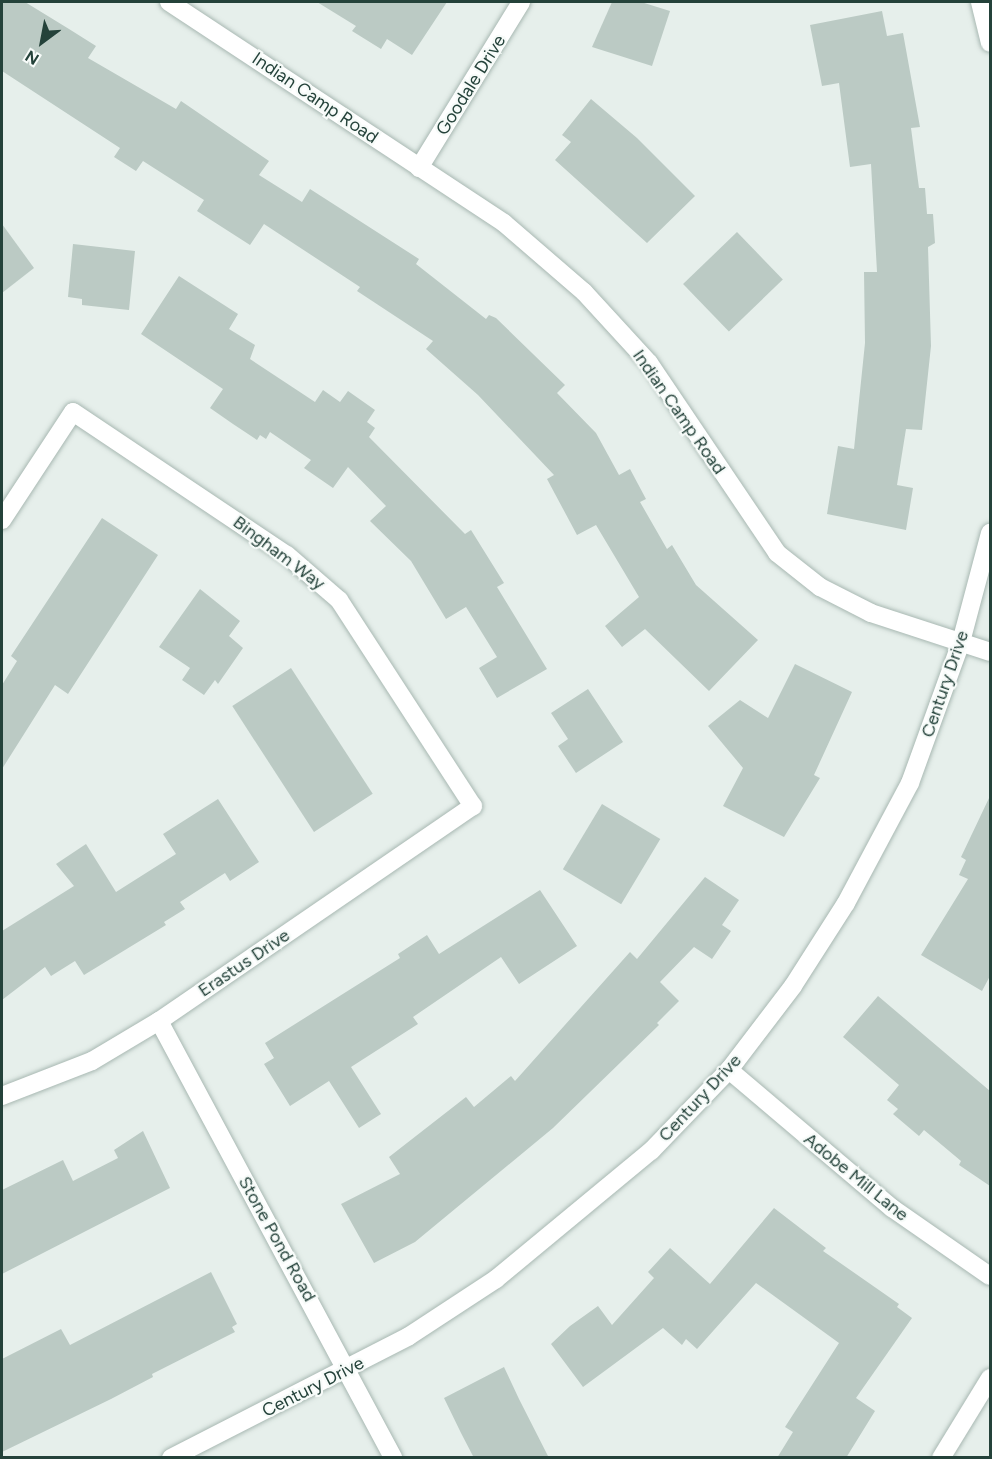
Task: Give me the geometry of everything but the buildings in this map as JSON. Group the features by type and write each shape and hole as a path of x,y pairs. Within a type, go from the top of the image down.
{"street":[{"name":"Indian Camp Road","path":"169,2 504,223 584,292 649,363 777,553 820,587 871,613 990,652"},
{"name":"Goodale Drive","path":"419,168 520,2"},
{"path":"980,2 990,43"},
{"name":"Bingham Way","path":"2,520 73,412 287,555 339,600 472,806"},
{"name":"Century Drive","path":"171,1458 349,1370 429,1324 496,1279 651,1151 729,1070 794,986 846,903 910,783 961,642 990,533"},
{"name":"Erastus Drive","path":"2,1096 92,1061 159,1021 472,806"},
{"name":"Stone Pond Road","path":"159,1021 349,1370 393,1458"},
{"name":"Adobe Mill Lane","path":"729,1070 892,1209 990,1276"},
{"path":"941,1458 990,1378"}]}
